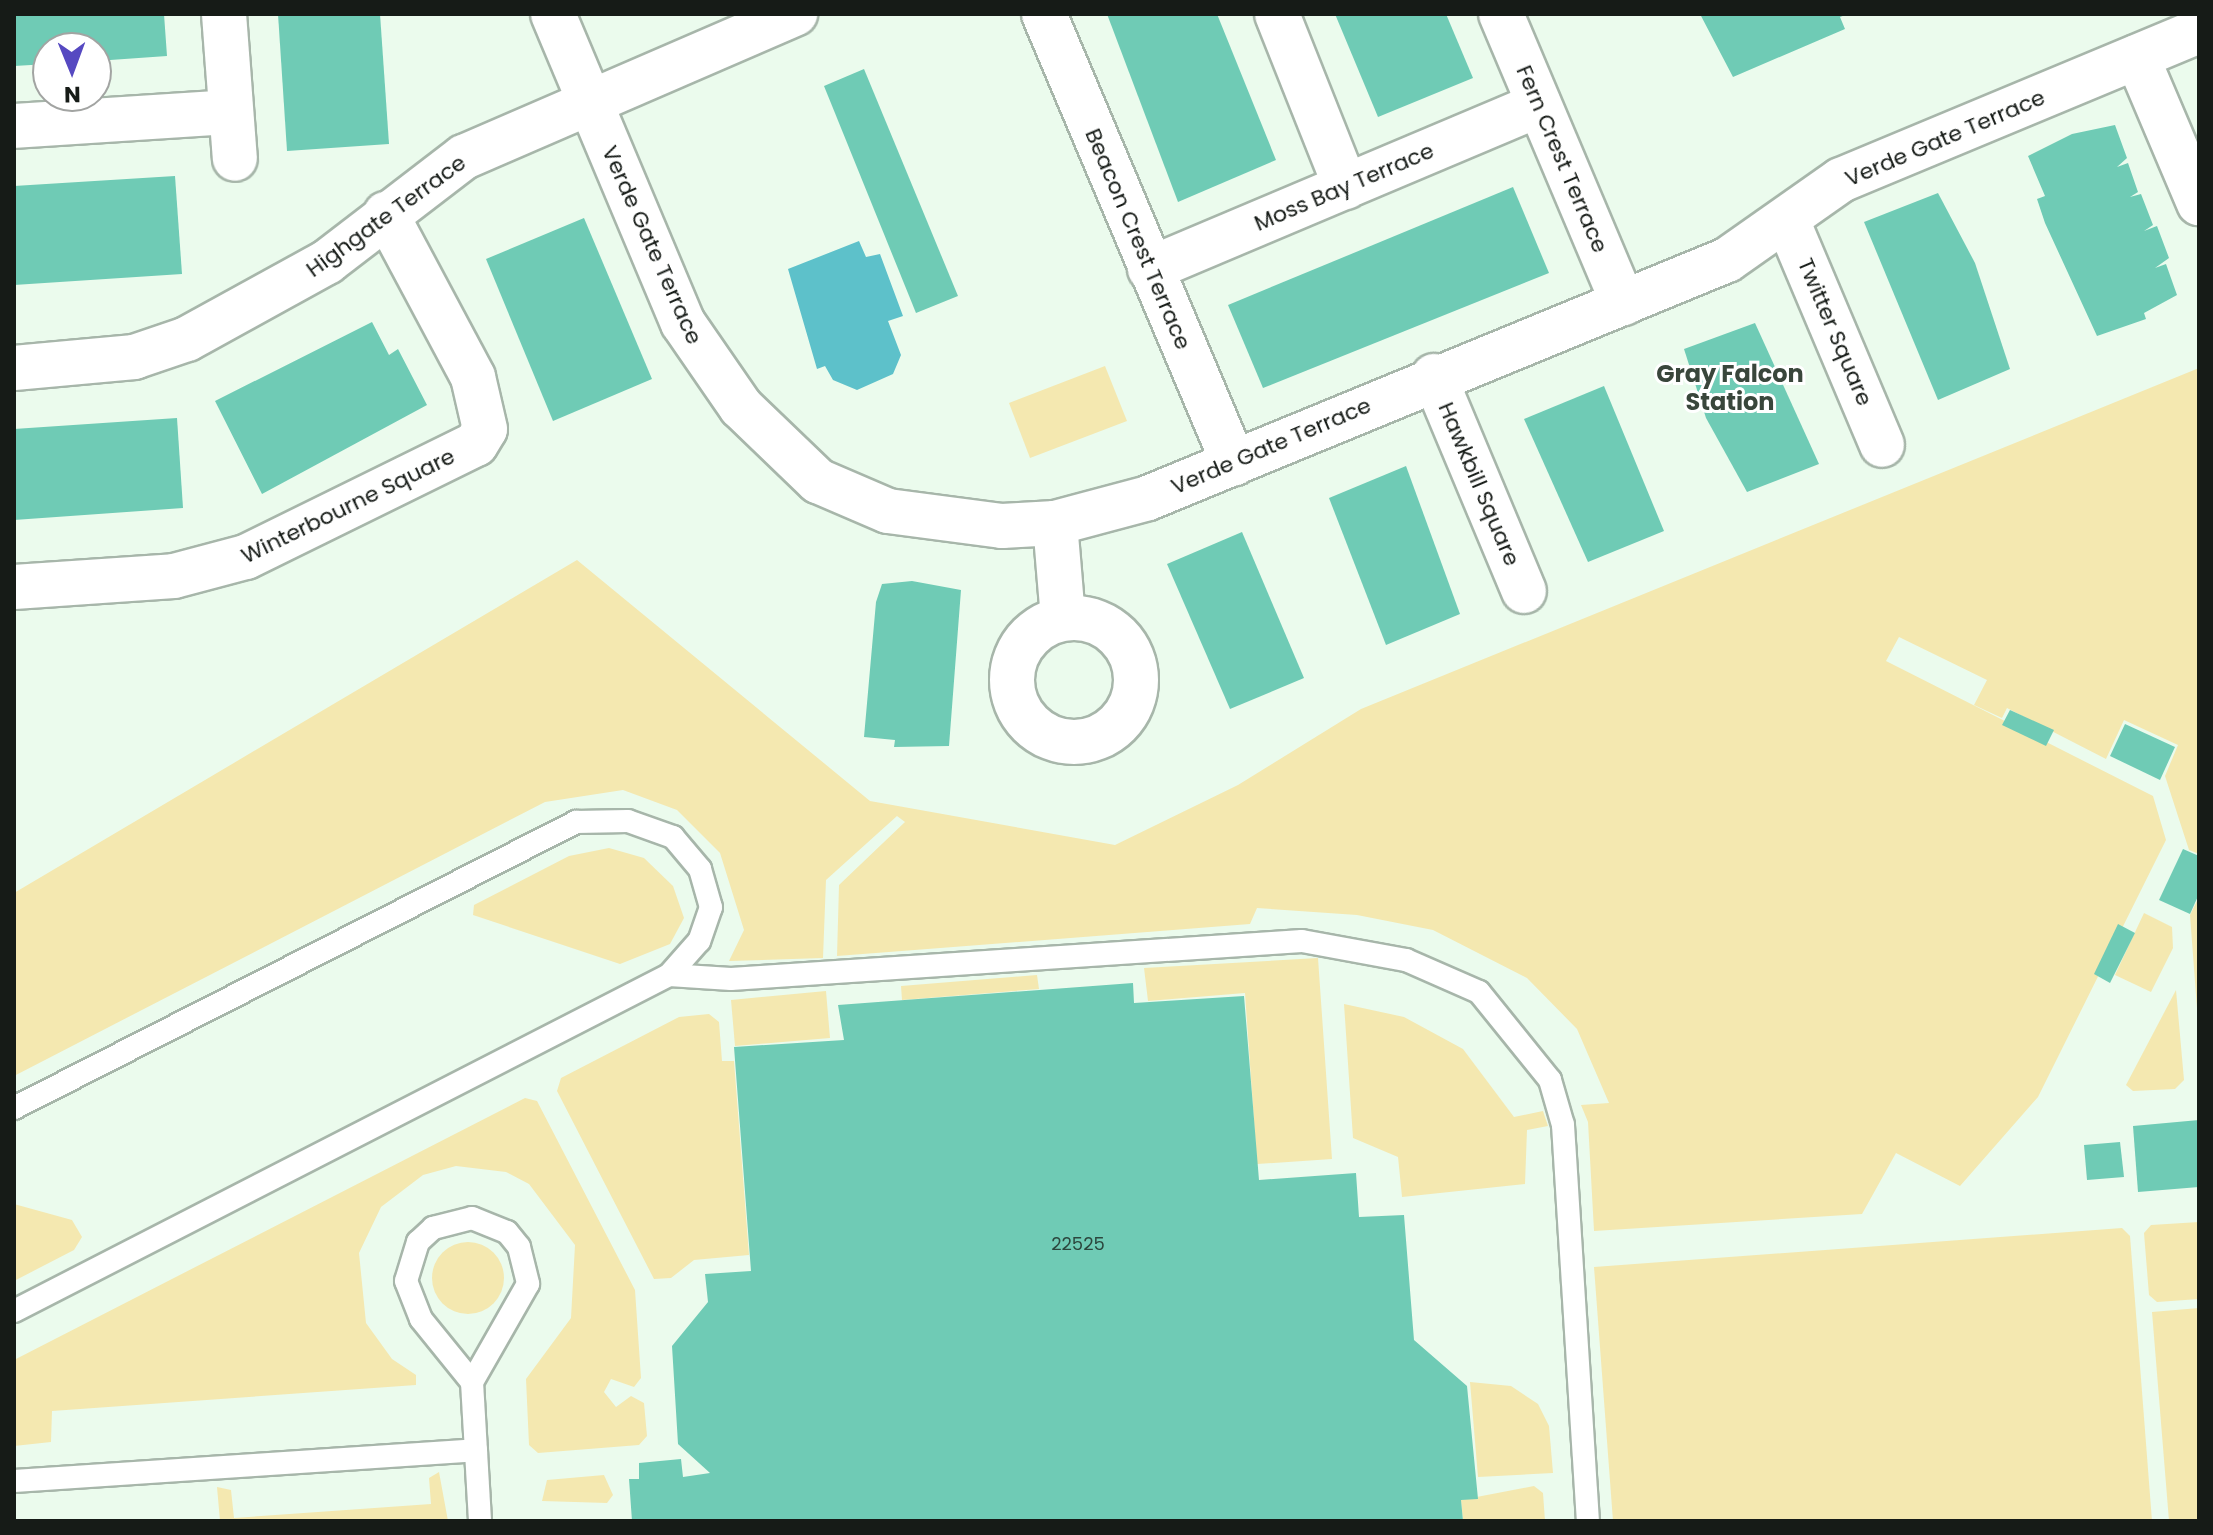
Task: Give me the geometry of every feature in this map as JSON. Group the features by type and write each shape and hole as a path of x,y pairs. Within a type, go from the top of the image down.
{"street":[{"path":"224,14 235,159"},
{"name":"Verde Gate Terrace","path":"553,14 705,363 779,448 818,481 888,511 945,524 1055,523 1148,498 1434,376 1727,260 1841,180 2199,31"},
{"name":"Highgate Terrace","path":"14,368 119,359 187,339 293,285 464,157 588,97 795,14"},
{"name":"Beacon Crest Terrace","path":"1044,14 1234,463"},
{"path":"1277,14 1346,187"},
{"name":"Fern Crest Terrace","path":"1501,14 1623,303"},
{"path":"2137,57 2199,203"},
{"name":"Moss Bay Terrace","path":"1150,269 1539,105"},
{"path":"14,126 230,112"},
{"name":"Winterbourne Square","path":"14,587 174,576 234,561 476,444 485,429 473,377 386,214"},
{"name":"Twitter Square","path":"1787,220 1882,445"},
{"name":"Hawkbill Square","path":"1434,376 1524,591"},
{"path":"1055,523 1063,619"}],"lane":[{"path":"14,1108 576,822 628,821 673,837 700,869 711,907 699,941 669,975 14,1311"},
{"path":"669,975 731,979 1302,941 1406,960 1479,992 1550,1080 1563,1125 1588,1521"},
{"path":"472,1382 421,1319 406,1281 418,1242 433,1228 472,1218 507,1232 523,1256 528,1284 472,1382 480,1521"},
{"path":"14,1481 476,1450"}],"shaded area":[{"path":"1105,366 1127,421 1030,458 1009,403"},
{"path":"2199,368 2199,854 2189,850 2165,776 2178,745 2124,720 2106,759 2007,708 2002,718 1974,705 1987,680 1899,637 1886,661 2153,796 2166,840 2038,1097 1960,1186 1896,1153 1862,1214 1594,1231 1588,1122 1581,1105 1609,1103 1577,1029 1527,978 1433,930 1357,915 1257,908 1250,924 837,956 839,885 905,822 897,816 826,880 823,958 729,961 744,930 720,853 677,810 623,790 545,802 14,1076 14,893 577,560 870,801 1115,845 1238,785 1361,709"},
{"path":"609,848 644,858 673,886 684,918 670,944 620,964 473,915 474,905 569,856"},
{"path":"2199,897 2199,1035 2190,915"},
{"path":"2144,913 2172,927 2173,948 2151,992 2115,975"},
{"path":"1318,958 1332,1159 1257,1164 1245,993 1148,1001 1144,968"},
{"path":"1037,975 1039,989 902,1000 901,986"},
{"path":"2176,990 2184,1080 2175,1089 2133,1091 2126,1085"},
{"path":"826,991 830,1038 735,1046 731,1000"},
{"path":"1344,1004 1404,1017 1463,1049 1514,1117 1543,1111 1548,1126 1527,1130 1525,1184 1402,1197 1398,1157 1353,1138"},
{"path":"709,1014 719,1022 722,1061 734,1061 749,1255 694,1260 671,1278 654,1279 557,1091 561,1078 679,1017"},
{"path":"525,1098 537,1101 635,1290 641,1378 634,1387 611,1379 604,1392 616,1407 631,1396 644,1403 647,1436 639,1445 538,1453 529,1445 526,1379 571,1318 575,1245 529,1184 506,1172 456,1166 423,1175 381,1207 359,1253 366,1323 392,1359 416,1375 416,1385 52,1411 51,1442 14,1446 14,1360"},
{"path":"14,1204 72,1220 82,1237 74,1250 14,1281"},
{"path":"2199,1222 2199,1299 2157,1302 2149,1295 2144,1233 2151,1225"},
{"path":"2122,1228 2130,1236 2152,1521 1613,1521 1594,1267"},
{"path":"461,1242 475,1242 494,1252 504,1271 504,1285 494,1304 475,1314 461,1314 442,1304 432,1285 432,1271 442,1252"},
{"path":"2199,1308 2199,1521 2169,1521 2152,1312"},
{"path":"1470,1382 1511,1386 1538,1404 1549,1426 1553,1473 1478,1477"},
{"path":"439,1472 448,1521 220,1521 217,1487 231,1490 234,1518 431,1504 429,1478"},
{"path":"604,1475 613,1495 607,1503 542,1501 547,1480"},
{"path":"1534,1486 1543,1493 1545,1521 1463,1521 1461,1500"}],"water":[{"path":"859,241 866,257 880,254 903,316 888,321 901,355 893,374 857,390 833,380 825,366 817,369 788,269"}],"building":[{"path":"14,14 164,14 167,56 112,60 112,32 32,32 32,65 14,66"},
{"path":"278,14 380,14 389,144 287,151"},
{"path":"1107,14 1217,14 1276,160 1178,202"},
{"path":"1335,14 1446,14 1473,78 1378,117"},
{"path":"1700,14 1848,14 1840,17 1845,29 1733,77"},
{"path":"864,69 958,296 916,313 824,86"},
{"path":"2115,125 2127,158 2117,167 2128,163 2138,192 2130,197 2141,194 2153,225 2144,231 2157,226 2169,258 2155,268 2166,264 2177,295 2144,313 2146,319 2097,336 2045,223 2037,199 2045,196 2028,156 2072,134"},
{"path":"175,176 182,274 14,285 14,186"},
{"path":"1513,187 1549,273 1263,388 1228,305"},
{"path":"1938,193 1975,263 2010,369 1938,400 1864,222"},
{"path":"584,218 652,379 553,421 486,259"},
{"path":"372,322 389,355 398,349 427,405 262,494 215,401"},
{"path":"1755,323 1819,464 1747,492 1706,418 1684,349"},
{"path":"1604,386 1664,531 1588,562 1524,419"},
{"path":"177,418 183,508 14,520 14,429"},
{"path":"1406,466 1460,614 1386,645 1329,498"},
{"path":"1242,532 1304,678 1230,709 1167,564"},
{"path":"912,581 961,590 949,746 894,747 895,740 864,737 876,602 882,584"},
{"path":"2010,710 2054,730 2046,746 2002,725"},
{"path":"2125,724 2175,747 2160,780 2110,756"},
{"path":"2183,849 2199,856 2199,894 2190,914 2159,900"},
{"path":"2118,924 2135,933 2110,983 2094,974"},
{"path":"1133,983 1134,1003 1244,996 1259,1180 1356,1173 1359,1217 1404,1215 1414,1340 1467,1386 1478,1499 1461,1500 1463,1521 632,1521 629,1479 639,1479 639,1463 681,1459 683,1477 710,1473 678,1444 672,1346 708,1302 705,1274 751,1271 734,1047 844,1040 838,1005"},
{"path":"2199,1120 2199,1187 2138,1192 2133,1126"},
{"path":"2120,1142 2124,1177 2087,1180 2084,1145"}],"district":[{"name":"Gray Falcon Station","path":"1730,388"}]}
